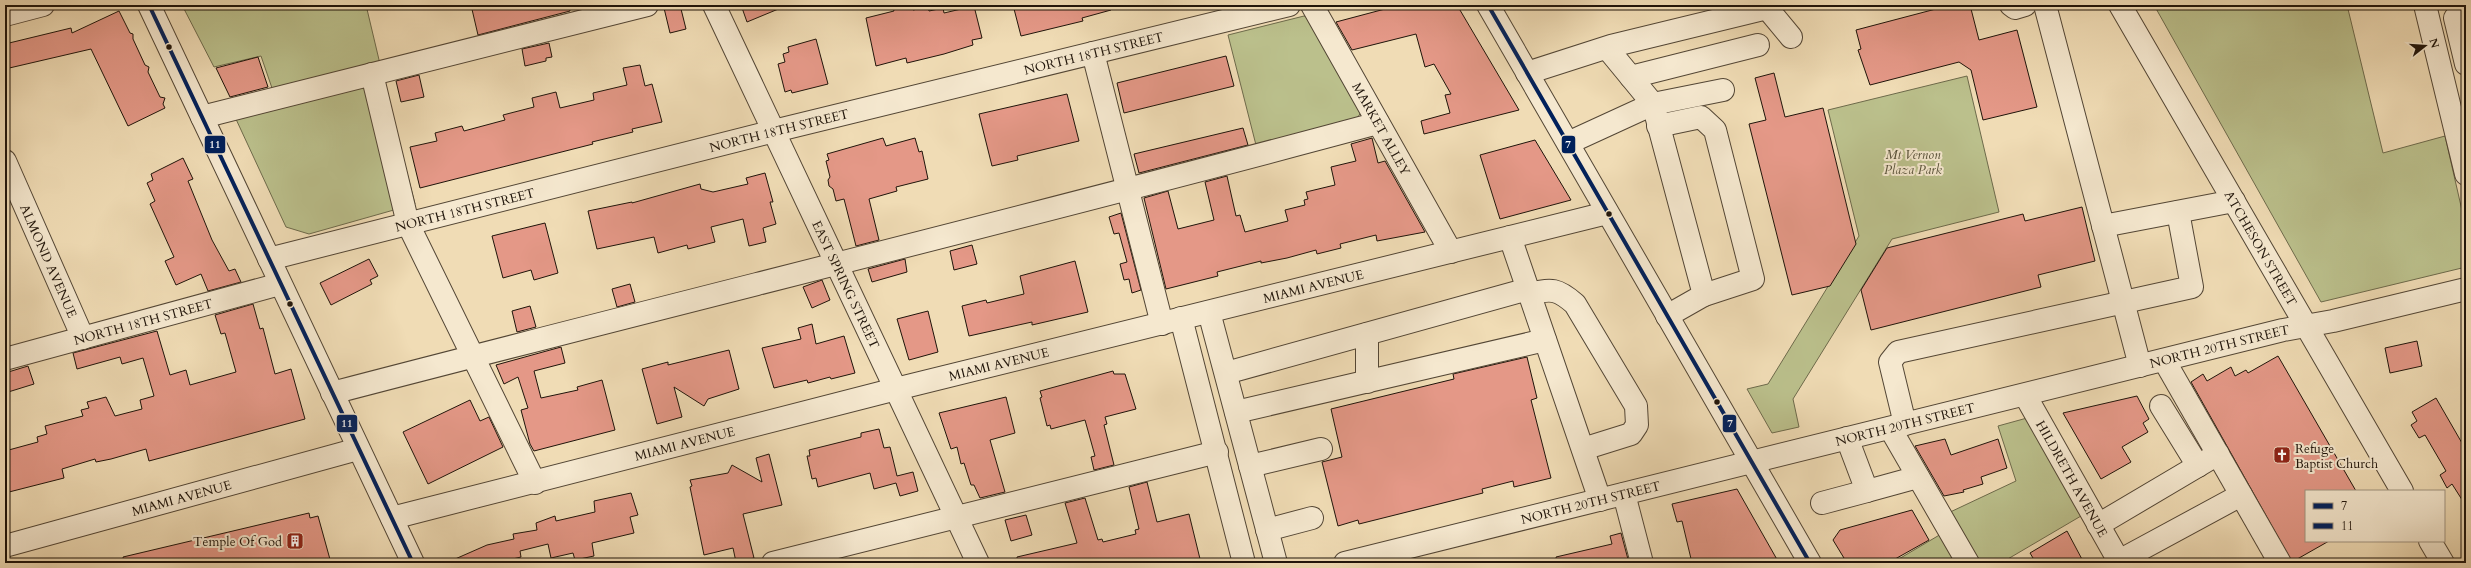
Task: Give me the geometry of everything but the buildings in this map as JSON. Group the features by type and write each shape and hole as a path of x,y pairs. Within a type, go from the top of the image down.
{"street":[{"path":"5,15 43,5"},
{"path":"149,5 413,563"},
{"path":"202,117 647,5"},
{"name":"EAST SPRING STREET","path":"714,5 978,563"},
{"name":"NORTH 18TH STREET","path":"269,259 774,131 1289,5"},
{"name":"MARKET ALLEY","path":"1312,5 1451,252"},
{"path":"2011,5 2016,8 2025,5"},
{"path":"2046,5 2140,366"},
{"name":"ATCHESON STREET","path":"2120,5 2401,490"},
{"path":"2425,5 2460,126 2466,174"},
{"path":"1495,7 1527,73 1750,462 1810,563"},
{"path":"1527,73 1607,48 1767,8 1791,36"},
{"path":"2466,16 2455,18 2466,64"},
{"path":"1631,78 1758,45"},
{"path":"1607,48 1652,104 1704,295"},
{"path":"1093,53 1130,190 1216,452 1244,563"},
{"path":"372,74 408,224 534,483"},
{"path":"1568,144 1652,104 1723,90"},
{"path":"1658,126 1701,117 1715,130 1753,279 1704,295 1667,316"},
{"path":"332,393 836,263 1130,190 1378,123"},
{"name":"ALMOND AVENUE","path":"5,161 83,338"},
{"path":"2104,226 2234,201"},
{"name":"MIAMI AVENUE","path":"392,518 1607,212"},
{"path":"1968,563 1918,477 1897,426 1890,362 1898,352 2124,304 2192,287 2178,212"},
{"path":"1510,237 1600,500"},
{"name":"NORTH 18TH STREET","path":"5,359 280,284"},
{"name":"NORTH 20TH STREET","path":"1345,563 2283,330 2307,326 2466,289"},
{"path":"1226,373 1367,334 1529,292 1545,290 1562,293 1575,304 1636,406 1637,425 1631,434 1583,450"},
{"path":"1209,312 1276,563"},
{"path":"1367,334 1367,382"},
{"path":"1236,412 1546,340"},
{"path":"2164,360 2280,563"},
{"name":"HILDRETH AVENUE","path":"2025,395 2120,562"},
{"path":"2161,406 2198,466"},
{"path":"1848,438 1867,491"},
{"name":"MIAMI AVENUE","path":"5,546 358,449"},
{"path":"1250,466 1321,449"},
{"path":"773,563 1216,452"},
{"path":"2098,525 2218,454"},
{"path":"1822,503 1918,477"},
{"path":"1624,494 1642,563"},
{"path":"2120,562 2241,495"},
{"path":"1267,530 1312,518"},
{"path":"2431,542 2443,563"}],"green space":[{"path":"182,5 366,5 380,64 273,91 261,56 214,67"},
{"path":"2154,5 2347,5 2383,153 2445,136 2466,228 2466,267 2321,302"},
{"path":"1304,16 1311,18 1363,109 1356,120 1257,149 1228,35"},
{"name":"Mt Vernon Plaza Park","path":"1967,76 1999,212 1892,239 1793,399 1799,427 1772,433 1747,389 1768,384 1859,236 1828,110"},
{"path":"383,80 415,204 309,234 286,227 235,117"},
{"path":"2027,418 2081,516 2001,563 1892,563 1953,527 1946,514 2016,481 1998,426"}],"transit line":[{"name":"11","path":"149,5 413,563"},
{"name":"7","path":"1488,5 1810,563"}],"place":[{"name":"Refuge Baptist Church","path":"2282,455"},
{"name":"Temple Of God","path":"295,541"}]}
